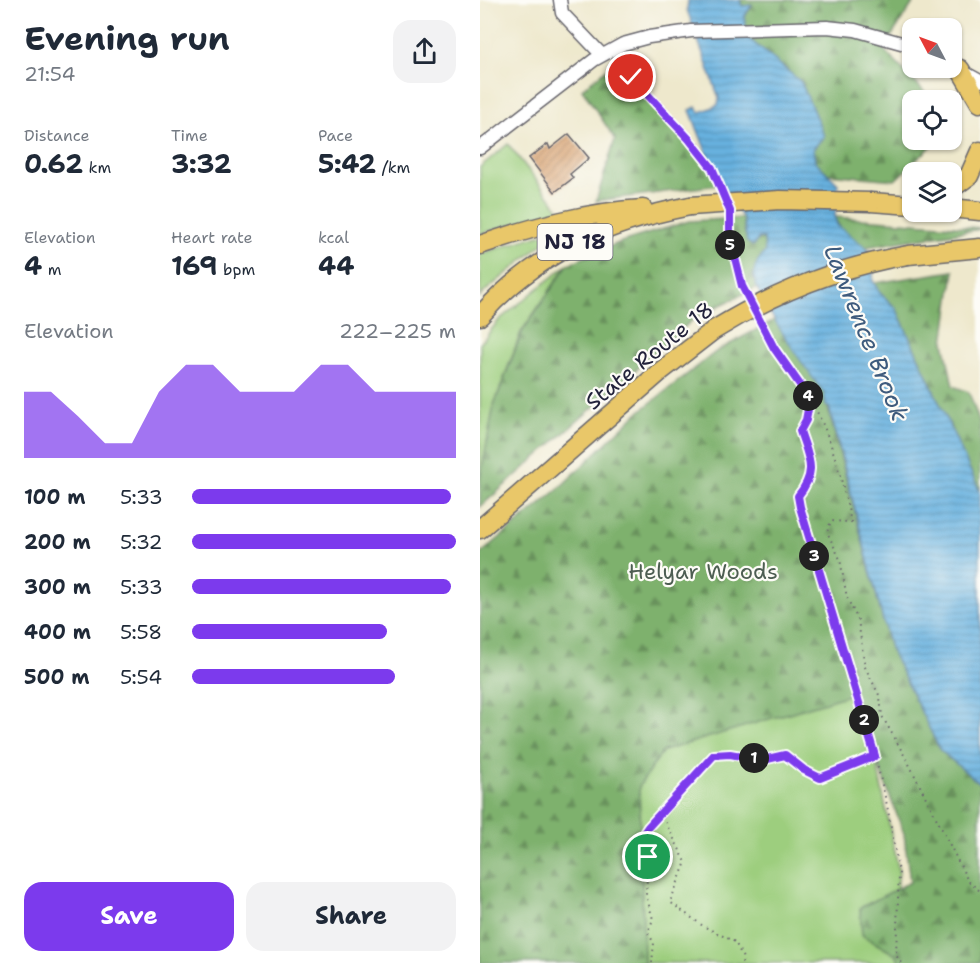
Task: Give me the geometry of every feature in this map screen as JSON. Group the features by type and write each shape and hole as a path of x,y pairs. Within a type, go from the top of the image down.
{"highway":[{"path":"962,76 980,103"},
{"path":"962,181 969,176 980,151"},
{"name":"NJ 18","path":"480,316 523,275 572,243 623,222 690,206 780,200 902,203"},
{"path":"480,245 540,227 609,211 690,206"},
{"path":"962,209 980,211"},
{"name":"State Route 18","path":"480,529 661,371 714,330 797,287 855,266 908,255 980,248"},
{"path":"480,541 499,512"}],"street":[{"path":"560,0 562,13 607,52"},
{"path":"480,148 607,52 649,37 690,31 841,27 902,43"},
{"path":"962,70 980,81"}],"path":[{"path":"607,52 689,139 712,168 721,192"},
{"path":"730,211 730,248 747,297"},
{"path":"758,317 774,348 810,399 842,477 851,522 831,520 827,532 840,559 846,598 858,620 865,667 880,697 882,716 968,880 980,891"},
{"path":"810,399 806,420 800,431 812,470 808,483 798,496 875,756 899,872 896,955 901,963"},
{"path":"652,963 654,943 648,933 653,919 646,895 648,857 640,839 660,812 714,755 730,754 763,760 785,755 804,770 820,778 875,756"},
{"path":"660,812 686,862 670,902 703,926 735,942 743,958 741,963"}],"green space":[{"path":"740,0 915,0 883,49 902,69 902,78 911,78 922,90 902,90 902,150 927,150 914,162 902,162 902,173 895,180 828,174 815,161 813,149 824,136 801,82 748,38 744,17 752,6 742,6"},
{"path":"617,61 674,126 709,157 719,185 596,201 615,139 582,89"},
{"path":"508,144 560,210 480,234 480,167"},
{"path":"835,217 980,229 866,247 843,231"},
{"path":"743,218 745,234 757,241 764,238 765,252 757,264 755,273 758,287 696,317 480,507 480,480 494,405 522,332 568,264 621,242 689,221"},
{"path":"556,233 480,297 480,254 539,235"},
{"path":"568,264 521,332 494,405 480,480 480,344 499,320"},
{"path":"954,271 944,342 953,386 969,392 980,424 980,492 896,308 880,293 874,283"},
{"name":"Helyar Woods","path":"776,319 824,393 890,648 940,750 980,784 980,963 901,963 896,955 862,935 860,908 910,882 904,834 852,694 663,751 639,786 644,963 480,963 480,554 555,492 635,415 717,351"},
{"path":"853,693 875,756 899,872 897,889 860,908 862,935 896,955 901,963 644,963 639,786 663,751"}],"water":[{"name":"Lawrence Brook","path":"688,0 740,0 742,6 752,5 744,17 748,38 801,82 824,136 813,149 815,161 838,184 835,217 837,225 870,251 874,262 873,281 880,293 896,308 980,492 980,784 940,750 890,648 824,393 784,335 756,286 755,269 765,252 764,238 759,238 753,246 747,242 743,218 719,185 690,110 696,107 699,113 718,105 719,98 687,10"}],"building":[{"path":"569,134 589,158 570,174 573,178 555,192 529,158 548,144 550,149"}],"route":[{"path":"631,77 689,139 712,168 716,183 730,211 730,248 734,254 742,286 774,348 810,399 806,420 800,431 812,470 808,483 798,496 800,507 875,756 820,778 804,770 785,755 763,760 730,754 714,755 660,812 640,839 648,857"}]}
